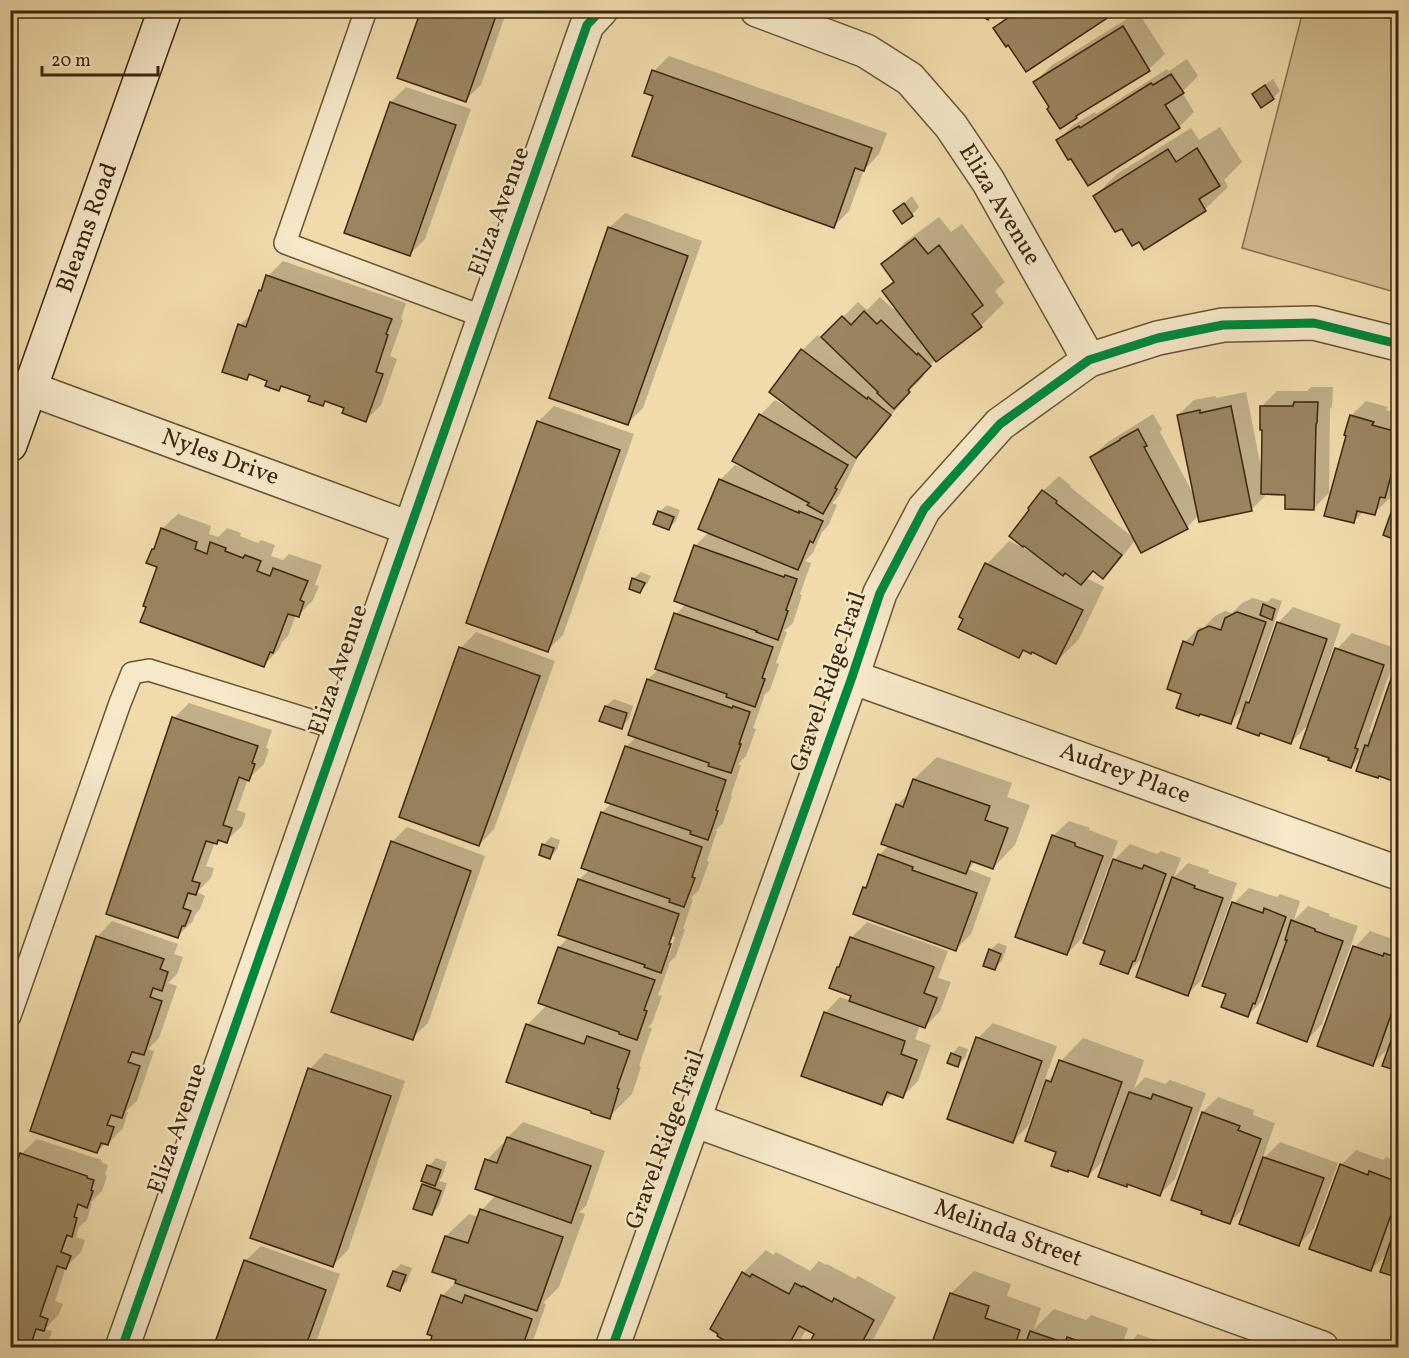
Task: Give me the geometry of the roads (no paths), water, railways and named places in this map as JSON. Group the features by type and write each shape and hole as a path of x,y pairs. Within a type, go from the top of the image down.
{"street":[{"name":"Bleams Road","path":"10,445 165,10"},
{"name":"Eliza Avenue","path":"122,1347 587,25 601,10"},
{"name":"Eliza Avenue","path":"757,10 866,51 910,79 951,126 988,181 1089,360"},
{"name":"Gravel Ridge Trail","path":"612,1347 880,593 924,509 1000,423 1089,360 1158,338 1223,325 1314,323 1398,344"},
{"name":"Nyles Drive","path":"31,389 409,528"},
{"name":"Audrey Place","path":"852,677 1398,873"},
{"name":"Melinda Street","path":"694,1120 1322,1347"}],"lane":[{"path":"366,10 285,243 484,317"},
{"path":"10,1016 132,673 149,670 339,729"}]}
